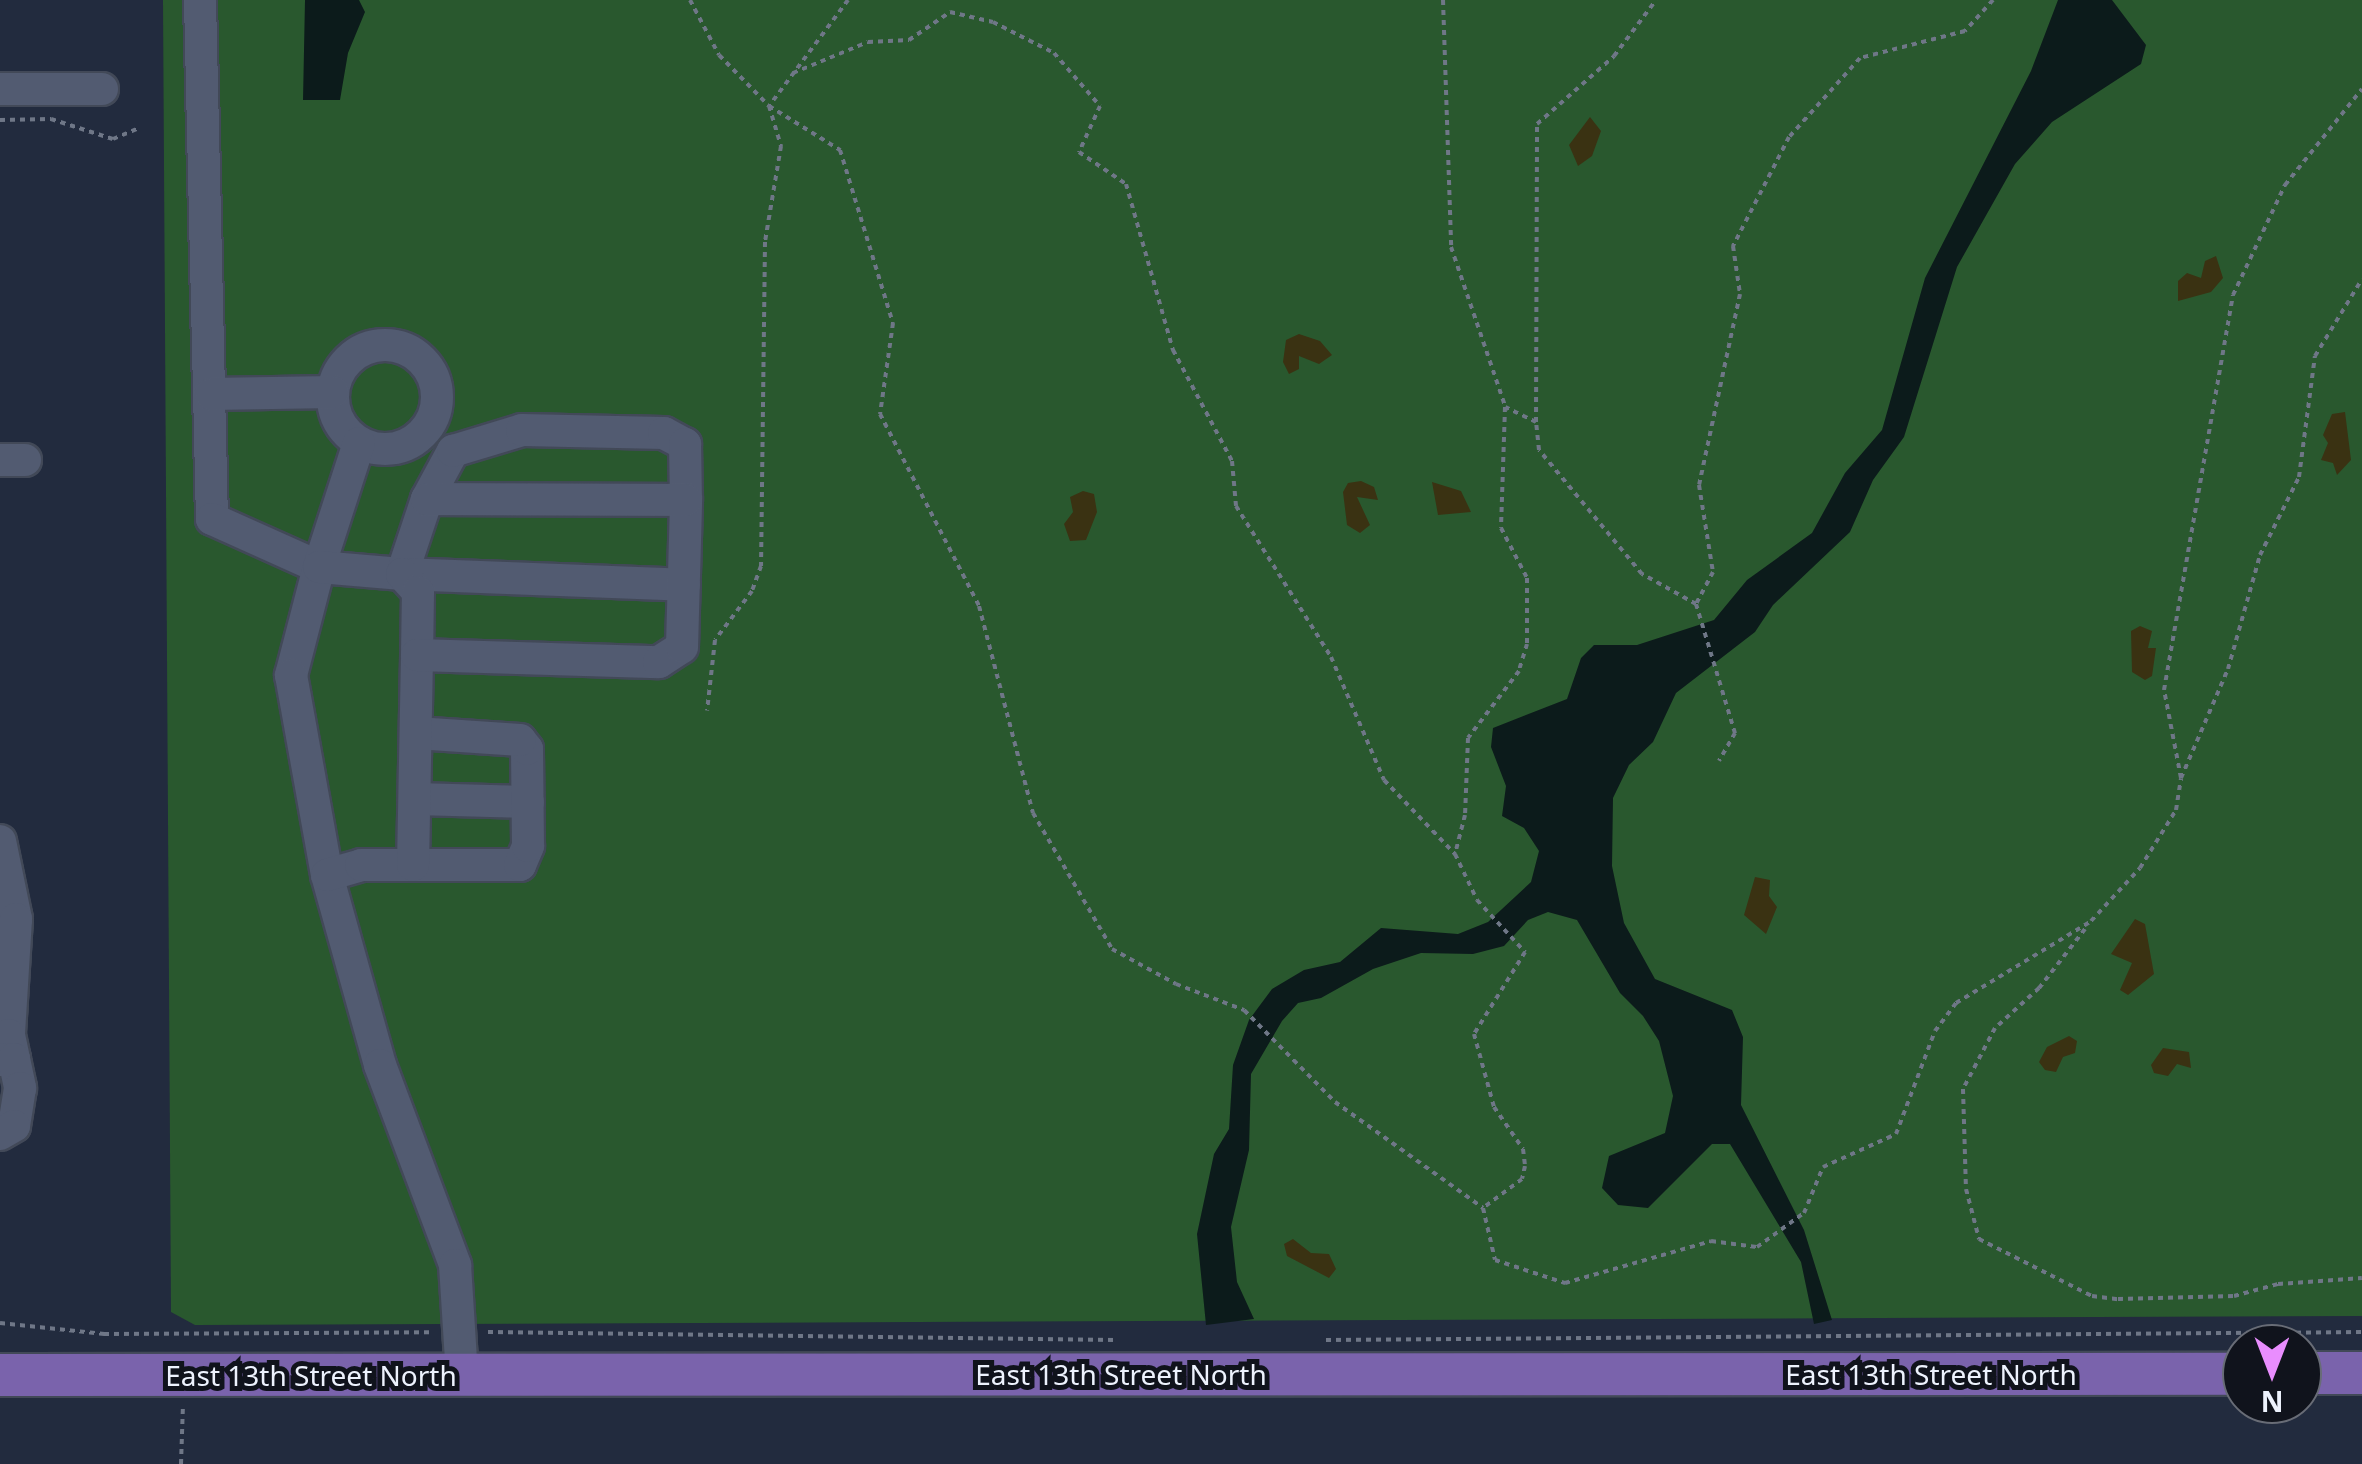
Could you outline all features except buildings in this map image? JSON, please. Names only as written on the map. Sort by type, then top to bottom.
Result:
[{"type":"main road","name":"East 13th Street North","points":[[0,1375],[2222,1374]]},
{"type":"main road","points":[[2322,1374],[2362,1374]]},
{"type":"street","points":[[200,0],[212,519],[319,567],[684,585]]},
{"type":"street","points":[[0,89],[102,89]]},
{"type":"street","points":[[369,347],[404,348],[430,369],[438,402],[423,433],[393,449],[360,443],[336,418],[333,392],[341,367],[369,347]]},
{"type":"street","points":[[211,394],[333,392]]},
{"type":"street","points":[[402,574],[427,498],[453,451],[522,430],[664,432],[685,444],[682,647],[659,662],[417,655]]},
{"type":"street","points":[[360,443],[319,567],[291,675],[327,876],[380,1065],[455,1265],[462,1375]]},
{"type":"street","points":[[427,498],[686,500]]},
{"type":"street","points":[[402,574],[418,592],[413,865]]},
{"type":"street","points":[[327,876],[361,865],[520,865],[528,846],[527,749],[520,740],[416,733]]},
{"type":"street","points":[[414,799],[528,802]]},
{"type":"street","points":[[0,841],[16,920],[7,1060],[20,1088],[14,1126],[0,1134]]},
{"type":"path","points":[[690,0],[718,54],[769,106],[840,150],[893,323],[880,414],[980,606],[1034,813],[1112,949],[1176,984],[1244,1010],[1335,1102],[1483,1208],[1495,1260],[1565,1283],[1711,1241],[1757,1248],[1804,1213],[1823,1167],[1896,1134],[1935,1031],[1956,1003],[2090,922]]},
{"type":"path","points":[[708,711],[715,640],[752,592],[761,566],[765,242],[781,146],[769,106],[848,0]]},
{"type":"path","points":[[1443,0],[1451,247],[1505,407],[1501,528],[1526,578],[1527,644],[1519,671],[1468,738],[1466,815],[1455,854]]},
{"type":"path","points":[[1656,0],[1614,56],[1536,124],[1536,422],[1539,450],[1642,574],[1696,604],[1735,732],[1720,760]]},
{"type":"path","points":[[1696,604],[1713,572],[1698,485],[1740,294],[1733,246],[1789,137],[1860,58],[1964,30],[1992,0]]},
{"type":"path","points":[[790,74],[868,42],[909,40],[950,12],[993,22],[1054,53],[1100,106],[1079,152],[1126,184],[1173,350],[1232,461],[1236,506],[1331,657],[1384,780],[1455,854],[1477,900],[1525,952],[1474,1034],[1494,1107],[1523,1149],[1525,1166],[1522,1179],[1483,1208]]},
{"type":"path","points":[[2181,778],[2164,690],[2233,295],[2285,185],[2362,88]]},
{"type":"path","points":[[0,120],[51,119],[113,139],[139,128]]},
{"type":"path","points":[[2362,279],[2315,356],[2299,476],[2260,556],[2228,669],[2181,778],[2176,810],[2140,868],[2090,922],[2039,988],[1995,1028],[1962,1088],[1966,1190],[1979,1239],[2092,1296],[2118,1300],[2234,1296],[2278,1284],[2362,1278]]},
{"type":"path","points":[[1505,407],[1536,422]]},
{"type":"path","points":[[0,1322],[104,1334],[459,1332],[1119,1340]]},
{"type":"path","points":[[1320,1340],[1401,1335],[1724,1340],[1870,1332],[1994,1338],[2362,1332]]},
{"type":"path","points":[[181,1464],[184,1375]]},
{"type":"green space","points":[[163,0],[2362,0],[2362,1316],[195,1325],[171,1312]]},
{"type":"sand","points":[[1590,117],[1601,131],[1592,156],[1578,166],[1569,145]]},
{"type":"sand","points":[[2216,256],[2223,278],[2211,292],[2178,301],[2178,281],[2187,273],[2201,278],[2205,261]]},
{"type":"sand","points":[[1299,334],[1320,341],[1332,355],[1319,364],[1299,356],[1299,369],[1289,374],[1283,362],[1286,340]]},
{"type":"sand","points":[[2345,412],[2351,460],[2337,475],[2333,463],[2321,460],[2328,443],[2323,435],[2332,414]]},
{"type":"sand","points":[[1361,481],[1374,487],[1378,500],[1357,497],[1370,525],[1360,533],[1347,525],[1343,492],[1348,483]]},
{"type":"sand","points":[[1432,482],[1461,491],[1471,512],[1438,515]]},
{"type":"sand","points":[[1083,491],[1094,494],[1097,512],[1086,540],[1070,541],[1064,524],[1073,512],[1070,497]]},
{"type":"sand","points":[[2140,626],[2152,631],[2148,648],[2156,648],[2152,676],[2145,680],[2132,672],[2131,631]]},
{"type":"sand","points":[[1755,877],[1770,880],[1769,896],[1777,907],[1766,934],[1744,915]]},
{"type":"sand","points":[[2135,919],[2145,924],[2154,974],[2128,995],[2120,990],[2132,963],[2111,954]]},
{"type":"sand","points":[[2069,1036],[2077,1041],[2075,1053],[2063,1057],[2056,1072],[2045,1070],[2039,1062],[2047,1047]]},
{"type":"sand","points":[[2163,1048],[2189,1052],[2191,1068],[2177,1064],[2168,1076],[2154,1073],[2151,1065]]},
{"type":"sand","points":[[1293,1239],[1311,1253],[1329,1254],[1336,1269],[1329,1278],[1287,1256],[1284,1244]]},
{"type":"shaded area","points":[[305,0],[359,0],[365,12],[348,53],[340,100],[303,100]]},
{"type":"shaded area","points":[[2058,0],[2112,0],[2146,45],[2141,64],[2052,122],[2015,164],[1957,267],[1904,437],[1873,480],[1850,532],[1773,605],[1755,632],[1676,693],[1653,742],[1629,765],[1613,798],[1612,866],[1624,923],[1655,979],[1732,1010],[1743,1037],[1741,1105],[1804,1230],[1832,1320],[1814,1324],[1801,1262],[1730,1144],[1712,1144],[1648,1208],[1618,1205],[1602,1188],[1609,1156],[1665,1133],[1673,1096],[1659,1041],[1643,1016],[1620,993],[1577,920],[1548,912],[1528,920],[1504,946],[1473,954],[1421,953],[1373,969],[1321,998],[1298,1003],[1282,1021],[1251,1074],[1249,1150],[1231,1227],[1237,1282],[1254,1319],[1206,1325],[1197,1234],[1214,1154],[1229,1129],[1233,1065],[1249,1020],[1272,989],[1304,970],[1340,962],[1381,928],[1458,934],[1488,922],[1531,882],[1539,851],[1524,828],[1502,816],[1506,786],[1491,747],[1493,728],[1567,699],[1581,658],[1594,645],[1637,645],[1714,620],[1747,580],[1812,533],[1845,473],[1882,430],[1925,278],[2031,71]]}]
